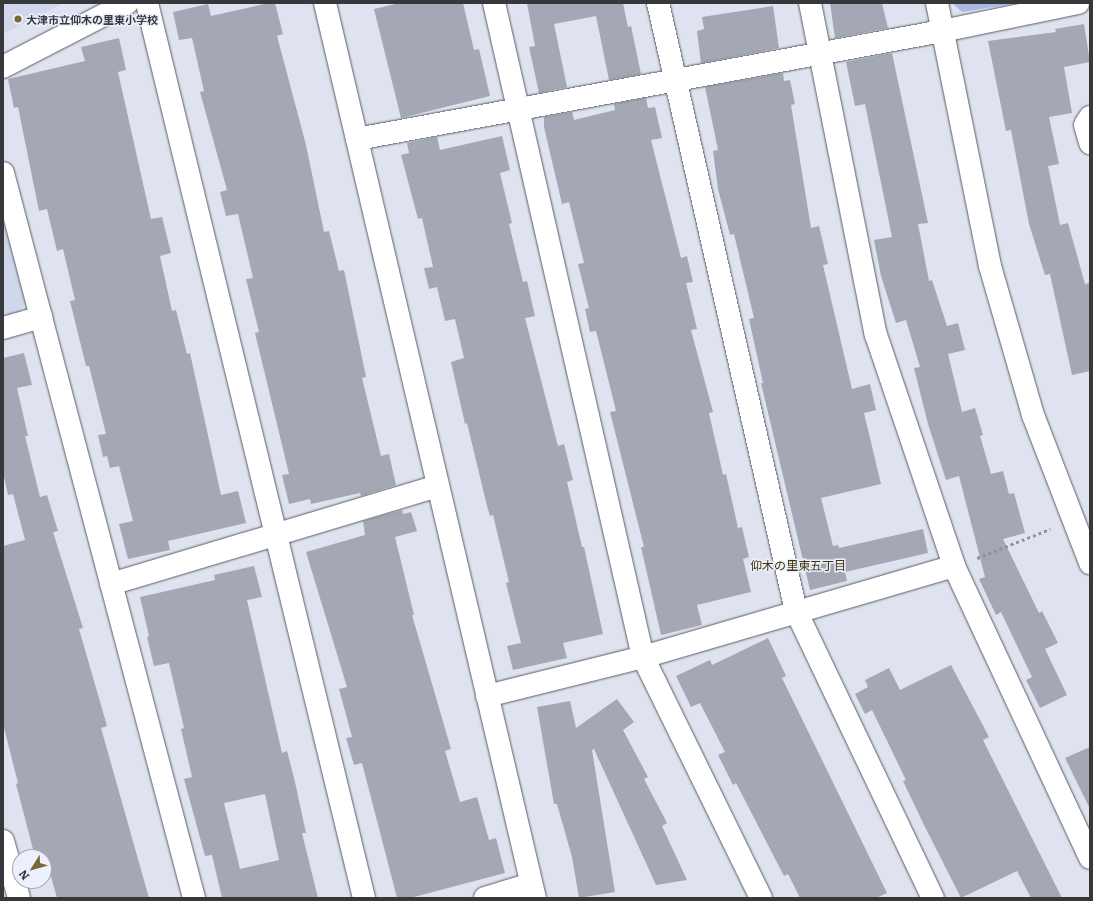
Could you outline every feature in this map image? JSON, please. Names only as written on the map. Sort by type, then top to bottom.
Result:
[{"type":"street","points":[[3,67],[127,3]]},
{"type":"street","points":[[147,3],[274,535],[364,898]]},
{"type":"street","points":[[325,3],[533,891],[484,898]]},
{"type":"street","points":[[494,3],[520,109],[643,657],[761,898]]},
{"type":"street","points":[[658,3],[796,611],[933,898]]},
{"type":"street","points":[[810,3],[876,335],[954,566],[1090,858]]},
{"type":"street","points":[[937,3],[990,266],[1033,415],[1090,563]]},
{"type":"street","points":[[357,139],[942,31],[1078,3]]},
{"type":"street","points":[[1090,117],[1085,125],[1090,143]]},
{"type":"street","points":[[3,173],[194,898]]},
{"type":"street","points":[[3,328],[41,318]]},
{"type":"street","points":[[111,584],[438,486]]},
{"type":"street","points":[[487,696],[643,657],[954,566]]},
{"type":"street","points":[[3,841],[19,898]]},
{"type":"path","points":[[954,566],[1074,521]]},
{"type":"shaded area","name":"大津市立仰木の里東小学校","points":[[3,3],[64,3],[3,34]]},
{"type":"shaded area","points":[[952,3],[1017,3],[962,12]]},
{"type":"shaded area","points":[[3,209],[27,300],[20,312],[3,317]]},
{"type":"building","points":[[275,3],[283,34],[277,36],[306,145],[324,232],[329,231],[339,271],[344,270],[366,377],[362,378],[381,456],[389,454],[396,485],[361,496],[360,493],[311,504],[310,499],[289,504],[282,475],[289,474],[255,333],[259,332],[246,279],[253,278],[238,214],[226,216],[220,192],[227,190],[200,92],[204,91],[192,38],[179,40],[173,12],[208,4],[211,16]]},
{"type":"building","points":[[400,3],[463,3],[474,50],[479,49],[490,96],[401,118],[374,9]]},
{"type":"building","points":[[527,3],[623,3],[628,27],[631,26],[641,74],[609,80],[596,16],[554,24],[567,87],[539,93],[529,47],[535,46]]},
{"type":"building","points":[[830,3],[882,3],[888,28],[835,38]]},
{"type":"building","points":[[773,6],[779,48],[701,63],[697,31],[704,29],[702,17]]},
{"type":"building","points":[[1084,24],[1090,62],[1064,67],[1072,113],[1049,117],[1059,164],[1048,166],[1060,225],[1068,223],[1085,284],[1090,283],[1090,371],[1072,375],[1050,274],[1045,275],[1029,224],[1011,130],[1006,131],[988,41],[1056,32],[1055,29]]},
{"type":"building","points":[[119,38],[126,70],[118,72],[151,219],[162,217],[171,253],[160,256],[172,311],[176,310],[187,354],[190,353],[221,495],[238,491],[246,523],[168,541],[170,550],[128,559],[119,524],[133,521],[119,466],[110,468],[107,456],[103,457],[98,435],[106,434],[89,366],[86,366],[70,301],[75,300],[63,249],[57,251],[47,209],[39,211],[18,107],[14,108],[8,79],[85,61],[81,47]]},
{"type":"building","points":[[892,53],[928,223],[918,224],[929,281],[932,280],[947,326],[958,323],[965,350],[948,354],[962,412],[975,408],[983,435],[980,436],[991,474],[1003,471],[1009,494],[1014,493],[1025,533],[1003,539],[1039,613],[1042,611],[1058,643],[1045,649],[1067,695],[1040,708],[1026,680],[1032,677],[1001,612],[996,615],[979,579],[985,577],[959,476],[946,480],[928,424],[914,368],[920,367],[906,320],[896,323],[881,276],[874,240],[892,237],[865,104],[855,106],[846,62]]},
{"type":"building","points":[[783,73],[784,81],[790,80],[795,104],[791,105],[811,228],[819,226],[828,264],[823,265],[852,389],[870,384],[876,410],[864,413],[881,484],[821,498],[833,546],[838,545],[839,548],[923,529],[928,553],[845,572],[847,581],[810,590],[761,383],[763,383],[749,319],[754,318],[734,234],[730,235],[718,189],[713,151],[718,150],[705,87]]},
{"type":"building","points":[[646,98],[648,108],[655,107],[662,138],[651,140],[681,258],[687,256],[693,282],[686,283],[697,329],[691,330],[713,412],[709,413],[723,475],[726,474],[738,528],[742,527],[749,557],[743,559],[751,592],[697,605],[702,625],[661,635],[641,547],[644,547],[610,412],[616,411],[596,331],[590,332],[585,309],[589,308],[578,264],[584,263],[569,202],[562,204],[544,127],[544,117],[572,112],[574,120],[615,110],[614,104]]},
{"type":"building","points":[[502,136],[510,170],[500,173],[512,223],[509,224],[523,282],[527,281],[535,316],[525,318],[558,446],[564,444],[573,480],[567,482],[582,547],[584,547],[603,634],[563,643],[567,658],[513,670],[507,646],[521,643],[506,583],[509,582],[493,515],[490,516],[467,423],[465,424],[451,362],[464,358],[455,319],[445,321],[437,287],[429,289],[424,268],[433,267],[422,218],[418,219],[401,155],[409,153],[407,143],[437,137],[440,150]]},
{"type":"building","points":[[24,353],[32,385],[17,388],[28,436],[25,436],[40,497],[47,495],[58,531],[53,532],[83,628],[79,629],[107,726],[101,728],[149,898],[57,898],[52,880],[52,849],[33,849],[16,784],[18,783],[3,724],[3,546],[25,540],[13,494],[8,495],[3,472],[3,358]]},
{"type":"building","points":[[402,510],[403,514],[411,512],[417,531],[395,537],[414,615],[412,615],[451,749],[445,751],[460,802],[477,797],[489,840],[496,838],[505,873],[410,898],[397,898],[362,763],[354,765],[346,738],[352,737],[339,689],[347,687],[306,552],[365,535],[363,521]]},
{"type":"building","points":[[254,566],[262,597],[247,600],[282,753],[287,751],[295,782],[306,833],[302,833],[318,898],[222,898],[212,855],[205,856],[184,779],[192,777],[181,729],[184,728],[169,663],[154,666],[140,597],[215,580],[214,575]],"holes":[[[265,794],[279,860],[240,869],[224,803]]]},
{"type":"building","points":[[768,638],[786,676],[782,678],[887,893],[876,898],[800,898],[788,874],[784,876],[736,783],[733,785],[718,755],[725,752],[700,703],[691,707],[676,676],[710,660],[712,665]]},
{"type":"building","points":[[951,665],[989,737],[983,740],[1062,898],[1031,898],[1017,871],[961,898],[903,781],[906,780],[872,710],[865,714],[855,694],[868,687],[865,680],[889,668],[900,690]]},
{"type":"building","points":[[617,699],[634,722],[623,730],[648,777],[644,779],[667,823],[662,826],[687,880],[656,885],[594,749],[592,750],[615,892],[579,898],[572,857],[557,804],[554,804],[537,707],[570,701],[576,728]]},
{"type":"building","points":[[1090,747],[1090,809],[1065,758]]},
{"type":"place","name":"大津市立仰木の里東小学校","points":[[18,19]]},
{"type":"district","name":"仰木の里東五丁目","points":[[798,566]]}]
